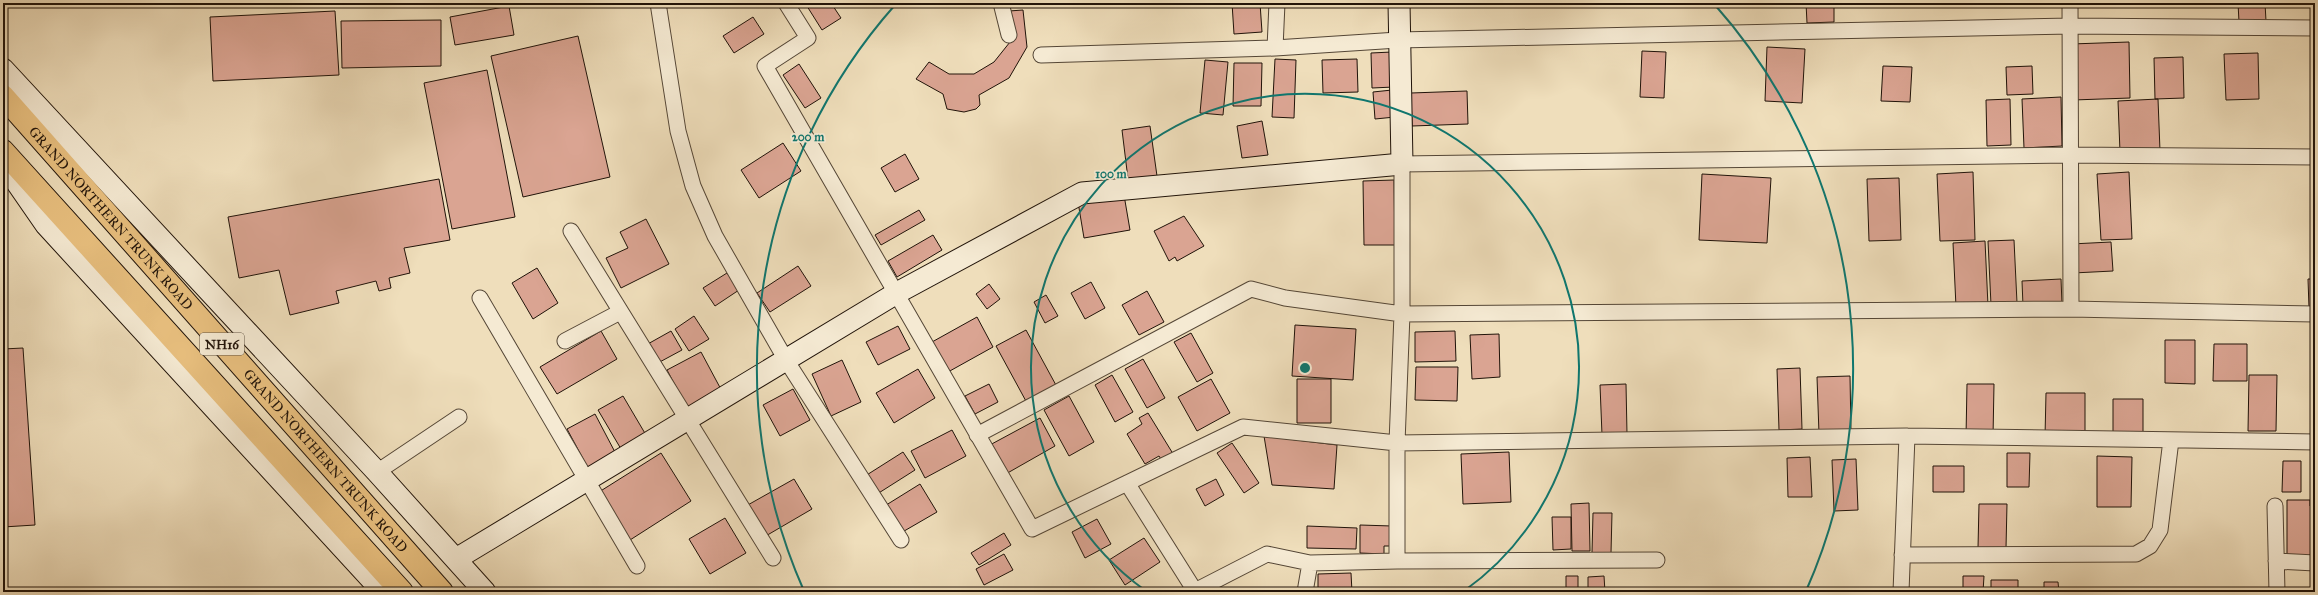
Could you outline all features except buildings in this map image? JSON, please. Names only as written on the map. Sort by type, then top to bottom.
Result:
[{"type":"highway","name":"GRAND NORTHERN TRUNK ROAD","points":[[3,96],[442,592]]},
{"type":"highway","name":"NH16","points":[[3,151],[402,592]]},
{"type":"street","points":[[658,3],[678,131],[693,186],[715,236],[786,360],[901,540]]},
{"type":"street","points":[[786,3],[808,38],[765,66],[895,294],[1032,529],[1243,427],[1397,443],[1906,436],[2315,442]]},
{"type":"street","points":[[1001,3],[1009,35]]},
{"type":"street","points":[[1275,48],[1277,3]]},
{"type":"street","points":[[1397,560],[1397,443],[1402,314],[1402,164],[1398,40],[1399,3]]},
{"type":"street","points":[[2070,3],[2071,309]]},
{"type":"street","points":[[1041,55],[1275,48],[1398,40],[2071,26],[2315,28]]},
{"type":"street","points":[[3,68],[377,472],[485,592]]},
{"type":"street","points":[[456,559],[895,294],[1082,193],[1402,164],[2070,155],[2315,157]]},
{"type":"street","points":[[3,163],[46,224],[383,592]]},
{"type":"street","points":[[571,231],[686,420],[773,558]]},
{"type":"street","points":[[977,435],[1251,289],[1285,298],[1402,314],[2071,309],[2315,314]]},
{"type":"street","points":[[480,298],[588,479],[637,566]]},
{"type":"street","points":[[566,341],[620,312]]},
{"type":"street","points":[[377,472],[459,417]]},
{"type":"street","points":[[1900,592],[1906,436]]},
{"type":"street","points":[[1902,555],[2136,554],[2150,546],[2160,530],[2171,440]]},
{"type":"street","points":[[1127,483],[1194,592],[1267,554],[1310,563],[1397,560],[1657,560]]},
{"type":"street","points":[[2275,506],[2277,592]]},
{"type":"street","points":[[2276,561],[2315,563]]},
{"type":"street","points":[[1305,592],[1310,563]]}]
